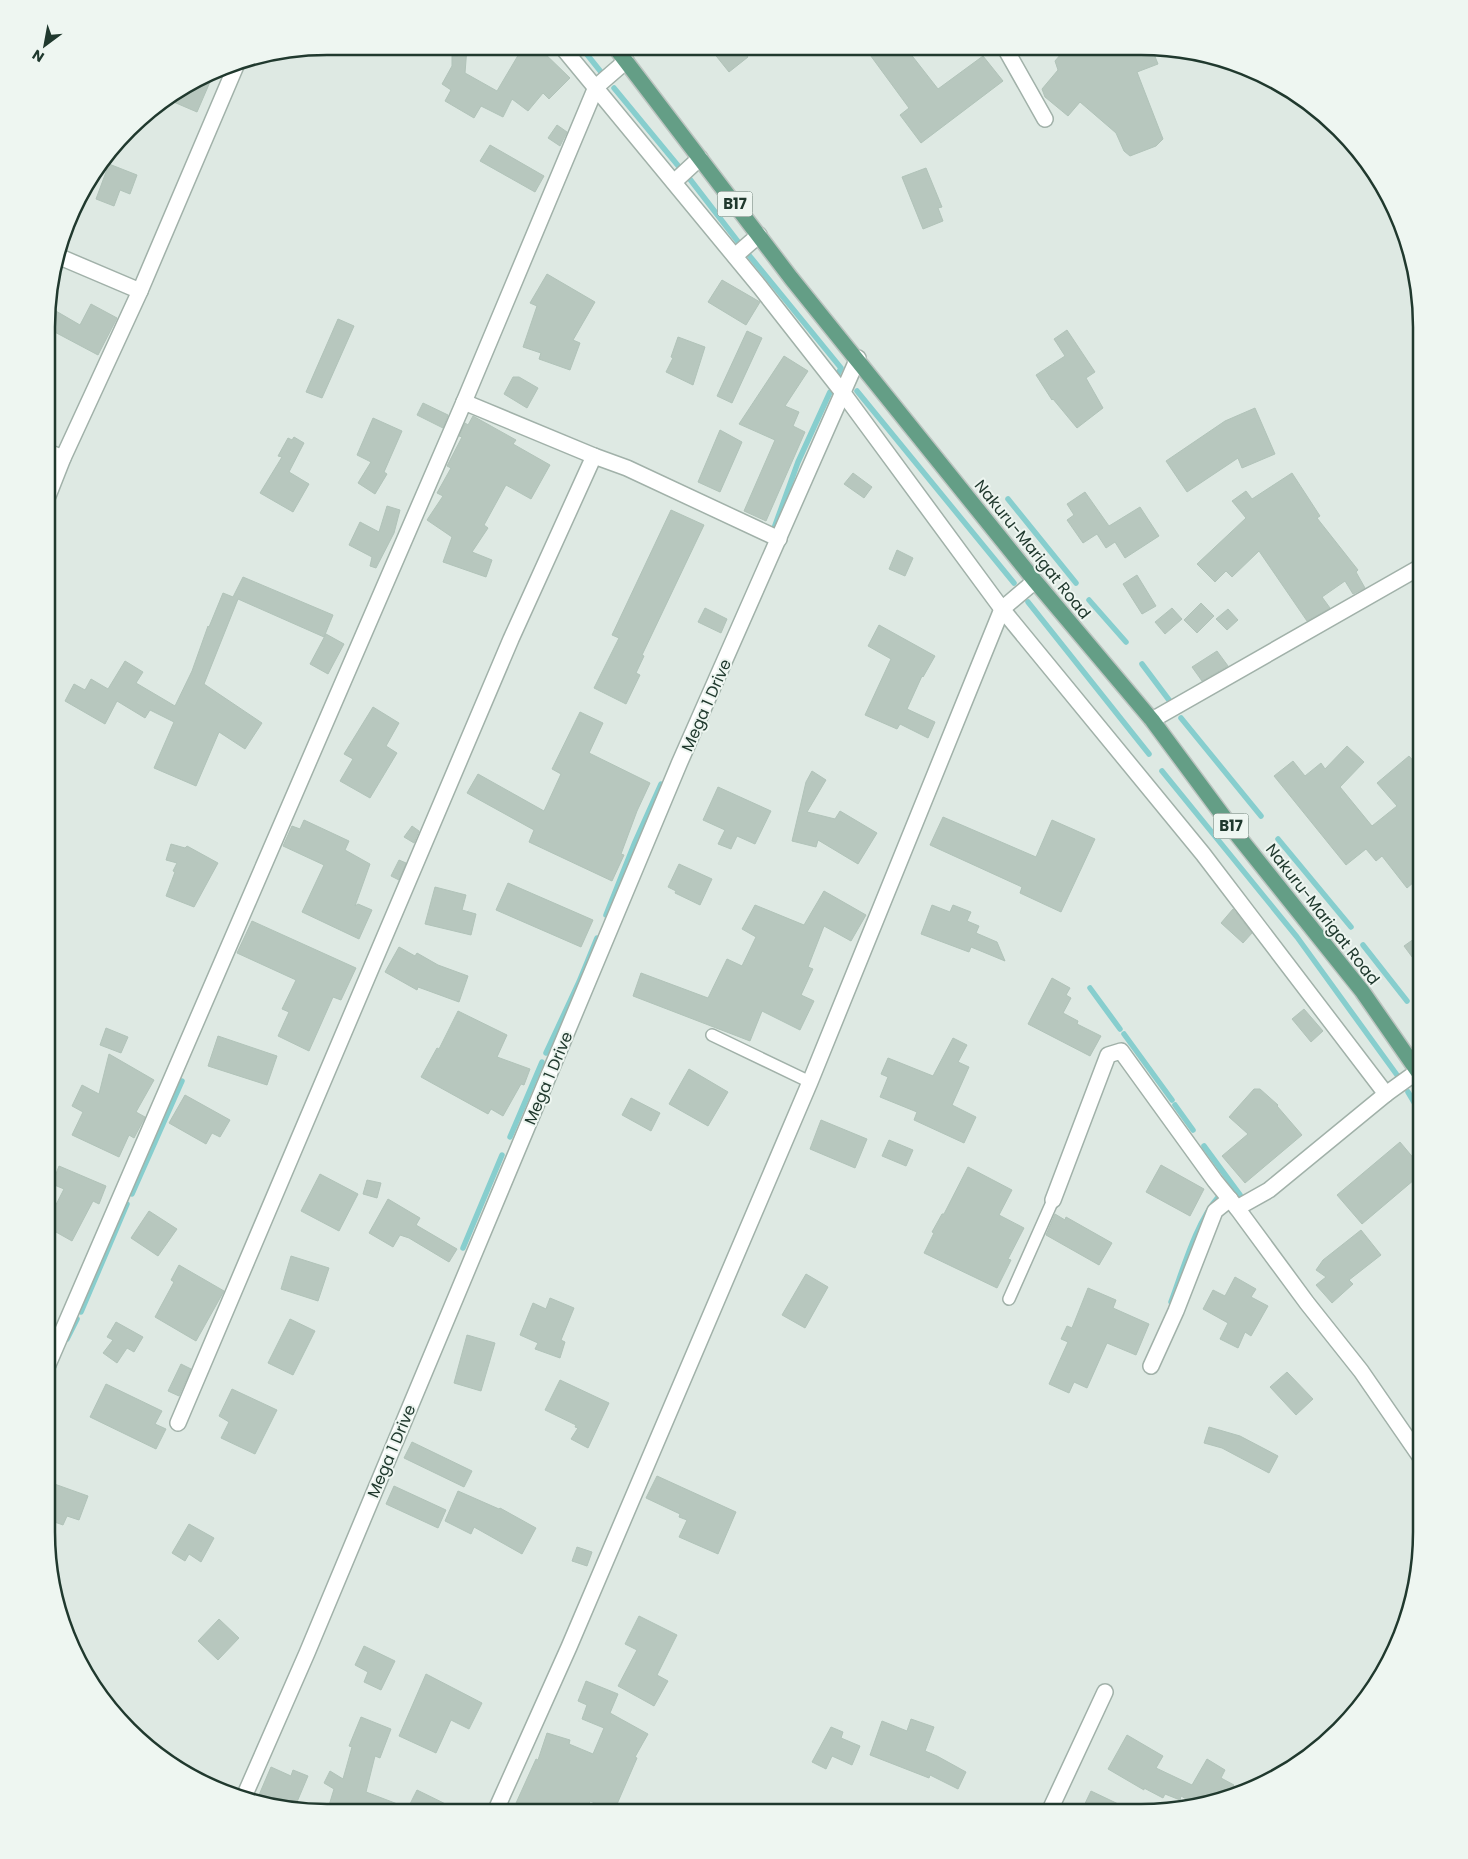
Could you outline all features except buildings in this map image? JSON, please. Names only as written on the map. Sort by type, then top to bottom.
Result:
[{"type":"main road","name":"Nakuru-Marigat Road","points":[[621,55],[791,278],[858,358],[1035,581],[1152,720],[1238,836],[1362,991],[1413,1063]]},
{"type":"street","points":[[569,55],[735,256],[843,393],[1002,609],[1203,854],[1386,1094]]},
{"type":"street","points":[[1008,55],[1045,119]]},
{"type":"street","points":[[55,1348],[464,402],[596,88],[626,61]]},
{"type":"street","points":[[55,478],[140,290],[234,71]]},
{"type":"street","points":[[674,182],[700,158]]},
{"type":"street","points":[[735,256],[759,235]]},
{"type":"street","points":[[63,258],[140,290]]},
{"type":"street","name":"Mega 1 Drive","points":[[246,1792],[311,1644],[680,764],[858,358]]},
{"type":"street","points":[[464,402],[627,468],[779,539]]},
{"type":"street","points":[[55,455],[63,458]]},
{"type":"street","points":[[178,1423],[511,639],[594,456]]},
{"type":"street","points":[[1152,720],[1413,571]]},
{"type":"street","points":[[499,1804],[570,1647],[810,1082],[1002,609],[1035,581]]},
{"type":"street","points":[[1053,1200],[1108,1055],[1121,1051],[1306,1303],[1361,1371],[1413,1446]]},
{"type":"street","points":[[1151,1366],[1176,1311],[1215,1211],[1268,1190],[1386,1094],[1413,1077]]},
{"type":"street","points":[[1053,1804],[1106,1692]]},
{"type":"lane","points":[[712,1035],[810,1082]]},
{"type":"lane","points":[[1009,1299],[1053,1200]]},
{"type":"waterway","points":[[587,55],[601,72]]},
{"type":"waterway","points":[[614,88],[680,168]]},
{"type":"waterway","points":[[689,178],[739,243]]},
{"type":"waterway","points":[[748,254],[841,368],[836,378]]},
{"type":"waterway","points":[[857,391],[1014,583]]},
{"type":"waterway","points":[[773,531],[798,462],[830,392]]},
{"type":"waterway","points":[[1008,499],[1076,583]]},
{"type":"waterway","points":[[1089,600],[1126,642]]},
{"type":"waterway","points":[[1028,602],[1149,754]]},
{"type":"waterway","points":[[1142,664],[1169,700]]},
{"type":"waterway","points":[[1181,718],[1261,816]]},
{"type":"waterway","points":[[1162,771],[1297,937],[1397,1075]]},
{"type":"waterway","points":[[606,915],[635,842],[661,784]]},
{"type":"waterway","points":[[1278,839],[1351,927]]},
{"type":"waterway","points":[[546,1053],[597,938]]},
{"type":"waterway","points":[[1363,945],[1407,1001]]},
{"type":"waterway","points":[[1090,988],[1120,1029]]},
{"type":"waterway","points":[[1124,1034],[1172,1100]]},
{"type":"waterway","points":[[510,1137],[542,1062]]},
{"type":"waterway","points":[[132,1194],[182,1081]]},
{"type":"waterway","points":[[1408,1092],[1413,1100]]},
{"type":"waterway","points":[[1175,1105],[1193,1130]]},
{"type":"waterway","points":[[1204,1146],[1240,1195]]},
{"type":"waterway","points":[[463,1248],[502,1155]]},
{"type":"waterway","points":[[1171,1302],[1185,1261],[1203,1219],[1219,1196]]},
{"type":"waterway","points":[[81,1312],[127,1204]]},
{"type":"waterway","points":[[67,1339],[77,1319]]}]
